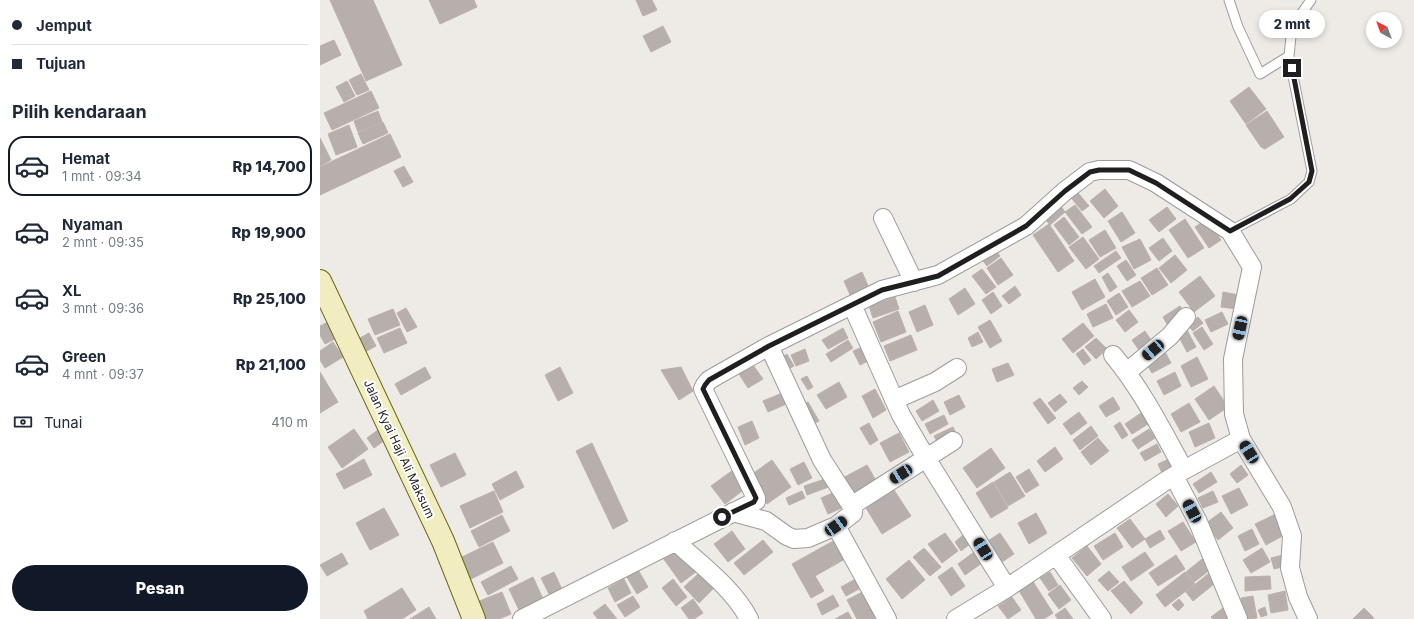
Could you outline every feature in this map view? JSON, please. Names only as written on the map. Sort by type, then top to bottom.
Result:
[{"type":"street","points":[[522,619],[754,502],[756,498],[703,389],[709,380],[769,346],[882,290],[938,276],[1026,226],[1065,191],[1090,172],[1099,170],[1129,170],[1156,183],[1230,231],[1252,267],[1233,359],[1234,414],[1240,439],[1282,507],[1292,536],[1290,568],[1298,597],[1308,619]]},
{"type":"street","points":[[883,218],[914,282]]},
{"type":"street","name":"Jalan Kyai Haji Ali Maksum","points":[[320,281],[443,541],[474,619]]},
{"type":"street","points":[[852,305],[894,400],[926,458],[1007,588]]},
{"type":"street","points":[[1127,372],[1170,336],[1186,317]]},
{"type":"street","points":[[733,512],[766,521],[787,536],[794,539],[808,538],[836,526],[853,513],[851,506],[822,460],[769,346]]},
{"type":"street","points":[[1113,355],[1127,372],[1150,408],[1179,473],[1238,619]]},
{"type":"street","points":[[894,400],[935,382],[957,368]]},
{"type":"street","points":[[956,619],[1007,588],[1179,473],[1240,439]]},
{"type":"street","points":[[851,506],[953,441]]},
{"type":"street","points":[[836,526],[887,619]]},
{"type":"street","points":[[675,541],[732,594],[743,607],[749,619]]},
{"type":"street","points":[[1056,555],[1102,619]]},
{"type":"lane","points":[[1228,0],[1238,27],[1260,74],[1289,56]]},
{"type":"lane","points":[[1230,231],[1290,199],[1309,182],[1312,171],[1311,163],[1289,56],[1292,27],[1311,0]]},
{"type":"building","points":[[330,0],[373,0],[402,65],[366,81]]},
{"type":"building","points":[[429,0],[474,0],[477,7],[440,24]]},
{"type":"building","points":[[636,0],[652,0],[657,10],[643,16]]},
{"type":"building","points":[[663,26],[671,42],[651,52],[643,36]]},
{"type":"building","points":[[334,40],[341,55],[320,65],[320,46]]},
{"type":"building","points":[[361,74],[369,90],[357,95],[349,80]]},
{"type":"building","points":[[347,81],[355,96],[344,102],[336,87]]},
{"type":"building","points":[[1249,87],[1266,109],[1246,124],[1230,101]]},
{"type":"building","points":[[371,91],[379,108],[332,130],[324,113]]},
{"type":"building","points":[[378,111],[382,122],[358,132],[354,121]]},
{"type":"building","points":[[1267,111],[1284,137],[1265,149],[1261,147],[1246,125]]},
{"type":"building","points":[[383,122],[388,133],[363,144],[358,133]]},
{"type":"building","points":[[349,125],[357,147],[336,155],[328,134]]},
{"type":"building","points":[[390,134],[401,157],[320,195],[320,167]]},
{"type":"building","points":[[320,138],[331,160],[320,166]]},
{"type":"building","points":[[404,166],[413,182],[403,187],[394,171]]},
{"type":"building","points":[[1074,188],[1089,206],[1082,211],[1067,193]]},
{"type":"building","points":[[1105,189],[1118,206],[1104,218],[1090,201]]},
{"type":"building","points":[[1058,202],[1065,212],[1050,225],[1042,215]]},
{"type":"building","points":[[1075,205],[1092,227],[1082,234],[1065,212]]},
{"type":"building","points":[[1167,207],[1176,219],[1159,232],[1149,220]]},
{"type":"building","points":[[1122,212],[1135,233],[1121,242],[1108,221]]},
{"type":"building","points":[[1064,217],[1079,237],[1069,245],[1054,225]]},
{"type":"building","points":[[1185,219],[1204,248],[1188,258],[1169,230]]},
{"type":"building","points":[[1207,219],[1221,240],[1209,248],[1195,227]]},
{"type":"building","points":[[1049,224],[1074,261],[1058,272],[1033,235]]},
{"type":"building","points":[[1105,230],[1116,248],[1100,257],[1089,240]]},
{"type":"building","points":[[1083,237],[1099,259],[1086,269],[1069,247]]},
{"type":"building","points":[[1163,238],[1172,251],[1159,261],[1149,248]]},
{"type":"building","points":[[1140,239],[1151,260],[1134,269],[1122,247]]},
{"type":"building","points":[[993,246],[1000,256],[987,266],[980,257]]},
{"type":"building","points":[[1116,251],[1121,258],[1099,273],[1094,266]]},
{"type":"building","points":[[1175,255],[1187,270],[1171,283],[1159,268]]},
{"type":"building","points":[[1001,258],[1013,275],[998,285],[987,268]]},
{"type":"building","points":[[1126,260],[1136,275],[1127,281],[1117,266]]},
{"type":"building","points":[[1157,268],[1168,285],[1152,295],[1141,278]]},
{"type":"building","points":[[982,269],[996,287],[986,294],[972,276]]},
{"type":"building","points":[[862,272],[869,288],[851,297],[844,281]]},
{"type":"building","points":[[1108,273],[1117,287],[1110,292],[1102,277]]},
{"type":"building","points":[[1200,276],[1215,296],[1194,312],[1179,292]]},
{"type":"building","points":[[1095,279],[1105,297],[1082,310],[1072,292]]},
{"type":"building","points":[[1140,281],[1150,296],[1132,307],[1122,291]]},
{"type":"building","points":[[1015,286],[1021,295],[1009,304],[1002,296]]},
{"type":"building","points":[[965,288],[975,304],[958,315],[949,299]]},
{"type":"building","points":[[993,292],[1002,306],[991,314],[982,300]]},
{"type":"building","points":[[1223,292],[1239,295],[1237,309],[1221,307]]},
{"type":"building","points":[[1119,293],[1128,307],[1116,315],[1107,301]]},
{"type":"building","points":[[895,297],[899,309],[873,318],[869,306]]},
{"type":"building","points":[[1106,304],[1113,318],[1093,327],[1087,314]]},
{"type":"building","points":[[925,305],[933,325],[917,332],[909,312]]},
{"type":"building","points":[[1180,306],[1185,314],[1167,324],[1163,317]]},
{"type":"building","points":[[406,308],[417,327],[407,332],[397,313]]},
{"type":"building","points":[[393,309],[400,325],[375,335],[368,319]]},
{"type":"building","points":[[1129,310],[1138,322],[1125,332],[1116,320]]},
{"type":"building","points":[[898,311],[906,332],[881,342],[873,322]]},
{"type":"building","points":[[1222,312],[1228,324],[1211,332],[1205,320]]},
{"type":"building","points":[[1198,317],[1203,323],[1193,331],[1188,326]]},
{"type":"building","points":[[334,319],[343,335],[325,344],[320,335],[320,326]]},
{"type":"building","points":[[990,320],[1002,341],[990,348],[978,327]]},
{"type":"building","points":[[1083,323],[1094,336],[1073,353],[1062,339]]},
{"type":"building","points":[[1202,327],[1213,344],[1204,350],[1193,333]]},
{"type":"building","points":[[400,328],[407,343],[384,353],[377,338]]},
{"type":"building","points":[[843,328],[848,338],[828,349],[822,340]]},
{"type":"building","points":[[1187,330],[1196,347],[1187,352],[1178,335]]},
{"type":"building","points":[[1145,331],[1153,343],[1141,353],[1132,340]]},
{"type":"building","points":[[978,332],[983,342],[972,347],[968,338]]},
{"type":"building","points":[[369,333],[376,346],[365,352],[358,339]]},
{"type":"building","points":[[911,335],[917,350],[890,361],[884,346]]},
{"type":"building","points":[[1096,338],[1107,349],[1096,359],[1085,347]]},
{"type":"building","points":[[848,340],[853,348],[831,362],[826,354]]},
{"type":"building","points":[[333,342],[343,357],[325,368],[320,360],[320,351]]},
{"type":"building","points":[[865,346],[872,359],[860,365],[853,351]]},
{"type":"building","points":[[805,349],[809,361],[796,366],[791,355]]},
{"type":"building","points":[[1083,349],[1091,360],[1084,365],[1076,354]]},
{"type":"building","points":[[1164,350],[1171,363],[1152,373],[1144,360]]},
{"type":"building","points":[[787,354],[794,366],[783,372],[777,360]]},
{"type":"building","points":[[1197,357],[1208,379],[1191,387],[1181,366]]},
{"type":"building","points":[[1008,363],[1014,375],[997,382],[992,369]]},
{"type":"building","points":[[753,365],[763,379],[748,388],[739,374]]},
{"type":"building","points":[[425,367],[431,378],[401,395],[395,384]]},
{"type":"building","points":[[560,367],[573,393],[558,401],[545,375]]},
{"type":"building","points":[[681,367],[693,391],[679,400],[661,370]]},
{"type":"building","points":[[320,372],[338,402],[320,413]]},
{"type":"building","points":[[1175,372],[1181,386],[1164,395],[1157,381]]},
{"type":"building","points":[[807,376],[813,387],[808,390],[801,379]]},
{"type":"building","points":[[1082,381],[1088,387],[1079,395],[1073,388]]},
{"type":"building","points":[[839,382],[847,397],[826,409],[817,395]]},
{"type":"building","points":[[1214,386],[1228,407],[1209,420],[1195,399]]},
{"type":"building","points":[[875,389],[886,410],[873,418],[862,396]]},
{"type":"building","points":[[787,391],[791,402],[768,412],[763,401]]},
{"type":"building","points":[[1060,394],[1067,402],[1055,412],[1048,403]]},
{"type":"building","points":[[959,395],[965,407],[950,415],[944,402]]},
{"type":"building","points":[[1113,397],[1120,409],[1106,417],[1099,406]]},
{"type":"building","points":[[1040,398],[1056,418],[1048,424],[1033,403]]},
{"type":"building","points":[[933,400],[939,411],[922,421],[916,411]]},
{"type":"building","points":[[808,402],[819,421],[811,425],[801,406]]},
{"type":"building","points":[[1189,403],[1200,422],[1181,432],[1171,414]]},
{"type":"building","points":[[1079,412],[1087,423],[1071,435],[1063,424]]},
{"type":"building","points":[[1141,413],[1148,424],[1132,434],[1125,424]]},
{"type":"building","points":[[944,415],[948,424],[930,434],[925,424]]},
{"type":"building","points":[[752,421],[759,438],[745,445],[738,427]]},
{"type":"building","points":[[1120,422],[1128,435],[1122,439],[1114,426]]},
{"type":"building","points":[[869,423],[878,440],[870,445],[860,428]]},
{"type":"building","points":[[1209,423],[1215,438],[1195,447],[1189,432]]},
{"type":"building","points":[[1091,426],[1098,436],[1080,450],[1073,440]]},
{"type":"building","points":[[382,427],[389,437],[374,448],[367,438]]},
{"type":"building","points":[[953,427],[956,434],[938,443],[934,436]]},
{"type":"building","points":[[354,429],[368,449],[342,468],[328,447]]},
{"type":"building","points":[[1149,429],[1155,438],[1138,449],[1132,440]]},
{"type":"building","points":[[899,433],[909,452],[890,462],[880,443]]},
{"type":"building","points":[[1098,438],[1109,451],[1091,465],[1081,452]]},
{"type":"building","points":[[592,443],[628,521],[613,529],[576,451]]},
{"type":"building","points":[[1157,444],[1161,452],[1145,461],[1140,453]]},
{"type":"building","points":[[1055,447],[1063,459],[1045,472],[1037,461]]},
{"type":"building","points":[[991,448],[1005,468],[977,488],[963,468]]},
{"type":"building","points":[[455,453],[466,475],[441,487],[430,465]]},
{"type":"building","points":[[1171,458],[1175,468],[1162,473],[1158,464]]},
{"type":"building","points":[[364,459],[372,475],[344,489],[336,474]]},
{"type":"building","points":[[772,460],[791,487],[767,504],[748,477]]},
{"type":"building","points":[[804,462],[812,478],[798,485],[790,469]]},
{"type":"building","points":[[867,465],[879,486],[853,501],[841,479]]},
{"type":"building","points":[[1241,465],[1248,475],[1237,483],[1230,474]]},
{"type":"building","points":[[1029,469],[1039,485],[1026,493],[1016,477]]},
{"type":"building","points":[[733,470],[746,488],[725,504],[711,486]]},
{"type":"building","points":[[516,471],[524,487],[500,500],[492,484]]},
{"type":"building","points":[[1010,472],[1025,496],[1008,506],[994,482]]},
{"type":"building","points":[[1211,472],[1217,482],[1199,493],[1193,484]]},
{"type":"building","points":[[831,477],[834,485],[807,495],[804,486]]},
{"type":"building","points":[[993,482],[1008,508],[991,518],[976,493]]},
{"type":"building","points":[[1239,488],[1248,505],[1231,514],[1222,496]]},
{"type":"building","points":[[894,490],[911,516],[882,534],[866,508]]},
{"type":"building","points":[[494,491],[503,512],[470,528],[460,506]]},
{"type":"building","points":[[802,491],[805,498],[789,505],[786,498]]},
{"type":"building","points":[[1213,491],[1218,502],[1203,508],[1198,498]]},
{"type":"building","points":[[835,492],[842,508],[828,514],[821,498]]},
{"type":"building","points":[[1168,494],[1178,506],[1166,517],[1156,504]]},
{"type":"building","points":[[384,508],[399,535],[370,550],[356,523]]},
{"type":"building","points":[[1221,512],[1233,528],[1218,540],[1205,524]]},
{"type":"building","points":[[1280,512],[1290,532],[1266,545],[1255,524]]},
{"type":"building","points":[[1036,513],[1047,533],[1029,544],[1018,523]]},
{"type":"building","points":[[502,515],[510,531],[479,547],[471,531]]},
{"type":"building","points":[[1130,519],[1145,539],[1132,548],[1117,528]]},
{"type":"building","points":[[1183,522],[1196,542],[1181,551],[1168,531]]},
{"type":"building","points":[[1252,529],[1259,544],[1245,551],[1238,536]]},
{"type":"building","points":[[1160,530],[1165,539],[1150,548],[1145,539]]},
{"type":"building","points":[[732,531],[745,549],[728,562],[714,544]]},
{"type":"building","points":[[945,533],[958,551],[942,563],[928,544]]},
{"type":"building","points":[[1000,533],[1014,554],[1002,562],[988,541]]},
{"type":"building","points":[[1115,533],[1123,547],[1103,560],[1094,546]]},
{"type":"building","points":[[963,535],[970,544],[961,551],[955,542]]},
{"type":"building","points":[[763,540],[773,552],[744,575],[734,563]]},
{"type":"building","points":[[835,540],[845,559],[815,576],[824,591],[811,598],[792,564]]},
{"type":"building","points":[[493,542],[503,563],[469,580],[458,559]]},
{"type":"building","points":[[1087,546],[1101,564],[1087,576],[1072,558]]},
{"type":"building","points":[[678,547],[696,572],[681,583],[663,558]]},
{"type":"building","points":[[924,548],[941,567],[930,576],[913,557]]},
{"type":"building","points":[[1262,548],[1270,562],[1251,573],[1243,560]]},
{"type":"building","points":[[974,552],[982,563],[965,575],[958,564]]},
{"type":"building","points":[[1145,552],[1154,565],[1131,581],[1122,567]]},
{"type":"building","points":[[342,553],[348,564],[327,576],[320,565]]},
{"type":"building","points":[[1287,554],[1290,565],[1274,569],[1271,558]]},
{"type":"building","points":[[1176,555],[1185,569],[1158,586],[1149,573]]},
{"type":"building","points":[[1207,555],[1215,566],[1194,582],[1186,572]]},
{"type":"building","points":[[909,560],[925,580],[902,599],[886,579]]},
{"type":"building","points":[[511,566],[518,579],[488,595],[481,582]]},
{"type":"building","points":[[952,567],[965,586],[951,596],[938,577]]},
{"type":"building","points":[[637,568],[648,587],[637,594],[625,574]]},
{"type":"building","points":[[1214,569],[1219,580],[1193,601],[1186,592]]},
{"type":"building","points":[[1109,571],[1119,582],[1108,591],[1098,580]]},
{"type":"building","points":[[554,572],[565,596],[553,602],[541,578]]},
{"type":"building","points":[[1050,572],[1058,585],[1049,591],[1040,578]]},
{"type":"building","points":[[1185,572],[1195,584],[1165,607],[1156,595]]},
{"type":"building","points":[[699,573],[714,588],[699,603],[684,587]]},
{"type":"building","points":[[861,576],[866,585],[846,596],[841,587]]},
{"type":"building","points":[[1270,576],[1271,589],[1245,591],[1245,577]]},
{"type":"building","points":[[533,577],[544,601],[520,612],[509,589]]},
{"type":"building","points":[[624,579],[631,593],[615,602],[608,588]]},
{"type":"building","points":[[673,579],[687,597],[676,606],[662,588]]},
{"type":"building","points":[[1032,580],[1053,613],[1044,619],[1036,619],[1018,589]]},
{"type":"building","points":[[1124,581],[1143,603],[1131,614],[1111,591]]},
{"type":"building","points":[[1060,585],[1071,600],[1059,609],[1048,594]]},
{"type":"building","points":[[402,588],[416,610],[402,619],[368,619],[364,611]]},
{"type":"building","points":[[868,589],[882,619],[857,619],[847,600]]},
{"type":"building","points":[[1285,591],[1288,610],[1271,613],[1268,595]]},
{"type":"building","points":[[502,592],[511,614],[499,619],[483,619],[477,602]]},
{"type":"building","points":[[833,595],[839,606],[822,615],[817,604]]},
{"type":"building","points":[[633,596],[640,607],[625,617],[617,605]]},
{"type":"building","points":[[1253,596],[1257,618],[1245,619],[1241,598]]},
{"type":"building","points":[[1012,597],[1021,610],[1008,619],[998,606]]},
{"type":"building","points":[[693,599],[703,613],[694,619],[689,619],[681,608]]},
{"type":"building","points":[[1179,599],[1184,605],[1178,611],[1172,605]]},
{"type":"building","points":[[605,604],[617,619],[598,619],[593,613]]},
{"type":"building","points":[[1227,605],[1237,619],[1213,619],[1211,617]]},
{"type":"building","points":[[429,607],[436,619],[410,619]]},
{"type":"building","points":[[1265,607],[1267,615],[1261,617],[1258,610]]},
{"type":"building","points":[[1065,608],[1073,619],[1058,619],[1055,615]]},
{"type":"building","points":[[1364,608],[1374,618],[1353,619]]},
{"type":"building","points":[[848,612],[852,619],[835,619]]},
{"type":"route","points":[[722,517],[756,501],[756,498],[703,389],[709,380],[769,346],[882,290],[938,276],[1026,226],[1065,191],[1090,172],[1116,169],[1129,170],[1156,183],[1230,231],[1290,199],[1309,182],[1312,171],[1309,147],[1292,68]]}]
